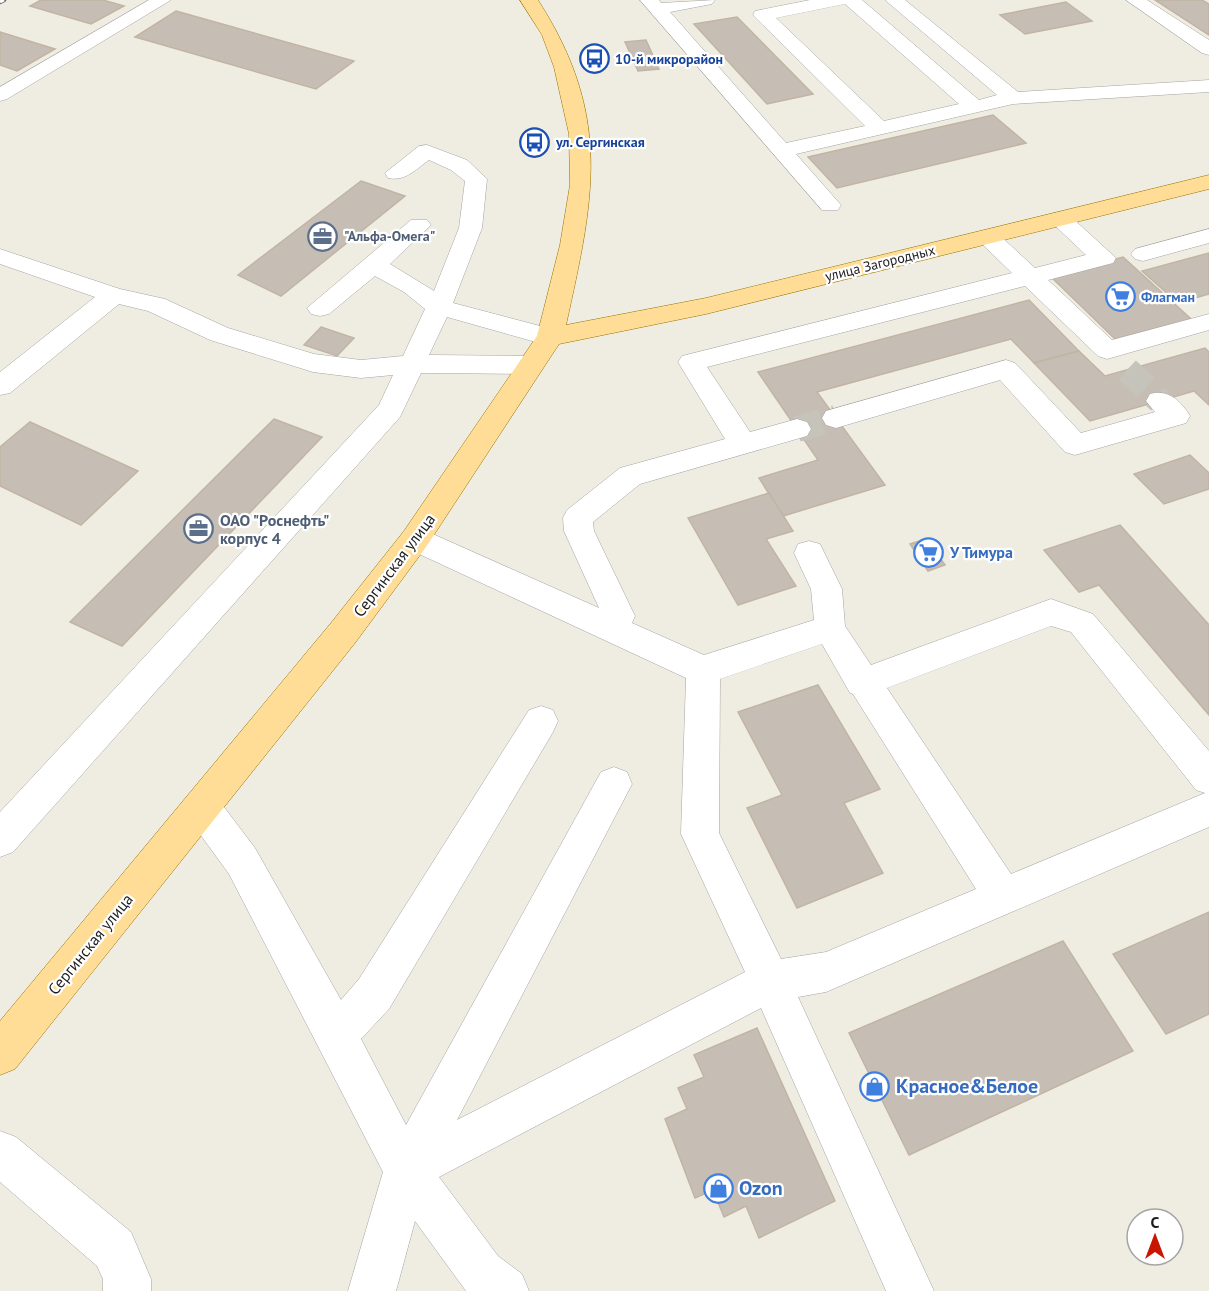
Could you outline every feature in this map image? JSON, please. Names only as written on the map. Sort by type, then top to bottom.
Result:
[{"type":"main road","name":"Сергинская улица","points":[[0,1054],[202,807],[415,539],[550,338],[572,245],[580,185],[580,134],[564,67],[551,35],[529,0]]},
{"type":"main road","name":"улица Загородных","points":[[550,338],[706,306],[1209,182]]},
{"type":"lane","points":[[0,96],[162,0]]},
{"type":"lane","points":[[654,5],[706,0]]},
{"type":"lane","points":[[838,0],[762,15],[879,128]]},
{"type":"lane","points":[[851,0],[975,107]]},
{"type":"lane","points":[[894,0],[1013,98]]},
{"type":"lane","points":[[1135,0],[1209,49]]},
{"type":"lane","points":[[654,5],[830,205]]},
{"type":"lane","points":[[879,24],[915,17]]},
{"type":"lane","points":[[781,151],[1013,98],[1209,86]]},
{"type":"lane","points":[[0,839],[390,410],[464,249],[478,200],[476,179],[459,165],[427,151],[396,173]]},
{"type":"lane","points":[[742,444],[691,362],[1032,278],[1104,258],[1060,219]]},
{"type":"lane","points":[[320,308],[419,225]]},
{"type":"lane","points":[[1143,254],[1209,236]]},
{"type":"lane","points":[[988,237],[1127,370]]},
{"type":"lane","points":[[0,256],[114,295],[156,305],[219,334],[313,363],[362,369],[412,364],[531,365]]},
{"type":"lane","points":[[374,265],[413,287],[439,307],[550,338]]},
{"type":"lane","points":[[0,386],[114,295]]},
{"type":"lane","points":[[1107,350],[1209,322]]},
{"type":"lane","points":[[836,418],[1006,369],[1075,446],[1176,416],[1160,401]]},
{"type":"lane","points":[[612,630],[619,616],[579,531],[578,518],[630,476],[797,429]]},
{"type":"lane","points":[[415,539],[703,670],[829,628]]},
{"type":"lane","points":[[809,553],[825,580],[832,606],[829,628],[1004,897]]},
{"type":"lane","points":[[862,682],[1051,612],[1082,623],[1209,778]]},
{"type":"lane","points":[[703,670],[700,834],[770,981],[910,1291]]},
{"type":"lane","points":[[337,1035],[374,994],[541,721]]},
{"type":"lane","points":[[372,1291],[406,1170],[614,784]]},
{"type":"lane","points":[[202,807],[242,861],[337,1035],[406,1170],[481,1272],[505,1291]]},
{"type":"lane","points":[[406,1170],[770,981],[826,972],[1209,809]]},
{"type":"lane","points":[[0,1153],[114,1249],[127,1279],[127,1291]]},
{"type":"building","points":[[41,0],[103,0],[124,6],[91,24],[30,6]]},
{"type":"building","points":[[1155,0],[1202,0],[1209,4],[1209,35]]},
{"type":"building","points":[[1066,2],[1092,21],[1025,34],[1000,15]]},
{"type":"building","points":[[176,11],[354,61],[316,89],[135,37]]},
{"type":"building","points":[[737,17],[813,94],[767,104],[694,24]]},
{"type":"building","points":[[0,32],[55,49],[17,71],[0,65]]},
{"type":"building","points":[[646,40],[659,69],[638,71],[625,42]]},
{"type":"building","points":[[993,115],[1026,143],[837,188],[808,157]]},
{"type":"building","name":"\"Альфа-Омега\"","points":[[361,181],[405,196],[281,296],[238,275]]},
{"type":"building","points":[[1209,253],[1209,294],[1178,303],[1142,271]]},
{"type":"building","name":"Флагман","points":[[1123,257],[1191,319],[1115,339],[1050,276]]},
{"type":"building","points":[[1029,300],[1079,351],[1034,363],[1011,339],[817,392],[885,485],[783,516],[759,478],[818,460],[758,372]]},
{"type":"building","points":[[321,327],[354,338],[337,356],[304,345]]},
{"type":"building","points":[[1205,348],[1209,352],[1209,405],[1194,391],[1090,421],[1034,363],[1079,351],[1105,376]]},
{"type":"building","name":"ОАО \"Роснефть\" корпус 4","points":[[274,419],[322,437],[122,646],[70,622]]},
{"type":"building","points":[[30,422],[138,471],[81,525],[0,486],[0,447]]},
{"type":"building","points":[[1190,455],[1209,473],[1209,489],[1164,504],[1134,474]]},
{"type":"building","points":[[769,493],[793,531],[766,539],[796,586],[738,605],[688,518]]},
{"type":"building","points":[[1120,525],[1209,625],[1209,715],[1099,585],[1079,592],[1044,550]]},
{"type":"building","points":[[926,539],[945,565],[928,571],[910,544]]},
{"type":"building","points":[[818,685],[880,789],[844,803],[883,873],[797,908],[747,808],[782,795],[738,712]]},
{"type":"building","points":[[1209,912],[1209,1014],[1166,1034],[1113,954]]},
{"type":"building","points":[[1063,941],[1133,1051],[909,1155],[849,1033]]},
{"type":"building","points":[[757,1028],[835,1201],[759,1238],[746,1206],[724,1217],[713,1190],[695,1198],[665,1119],[687,1109],[678,1088],[704,1077],[694,1055]]},
{"type":"tunnel","points":[[1127,370],[1160,401]]},
{"type":"tunnel","points":[[797,429],[836,418]]},
{"type":"railway","points":[[0,2],[4,0]]},
{"type":"place","name":"10-й микрорайон","points":[[594,59]]},
{"type":"place","name":"ул. Сергинская","points":[[535,142]]},
{"type":"place","name":"\"Альфа-Омега\"","points":[[323,236]]},
{"type":"place","name":"Флагман","points":[[1120,297]]},
{"type":"place","name":"ОАО \"Роснефть\" корпус 4","points":[[199,529]]},
{"type":"place","name":"У Тимура","points":[[929,552]]},
{"type":"place","name":"Красное&Белое","points":[[875,1086]]},
{"type":"place","name":"Ozon","points":[[718,1188]]}]
